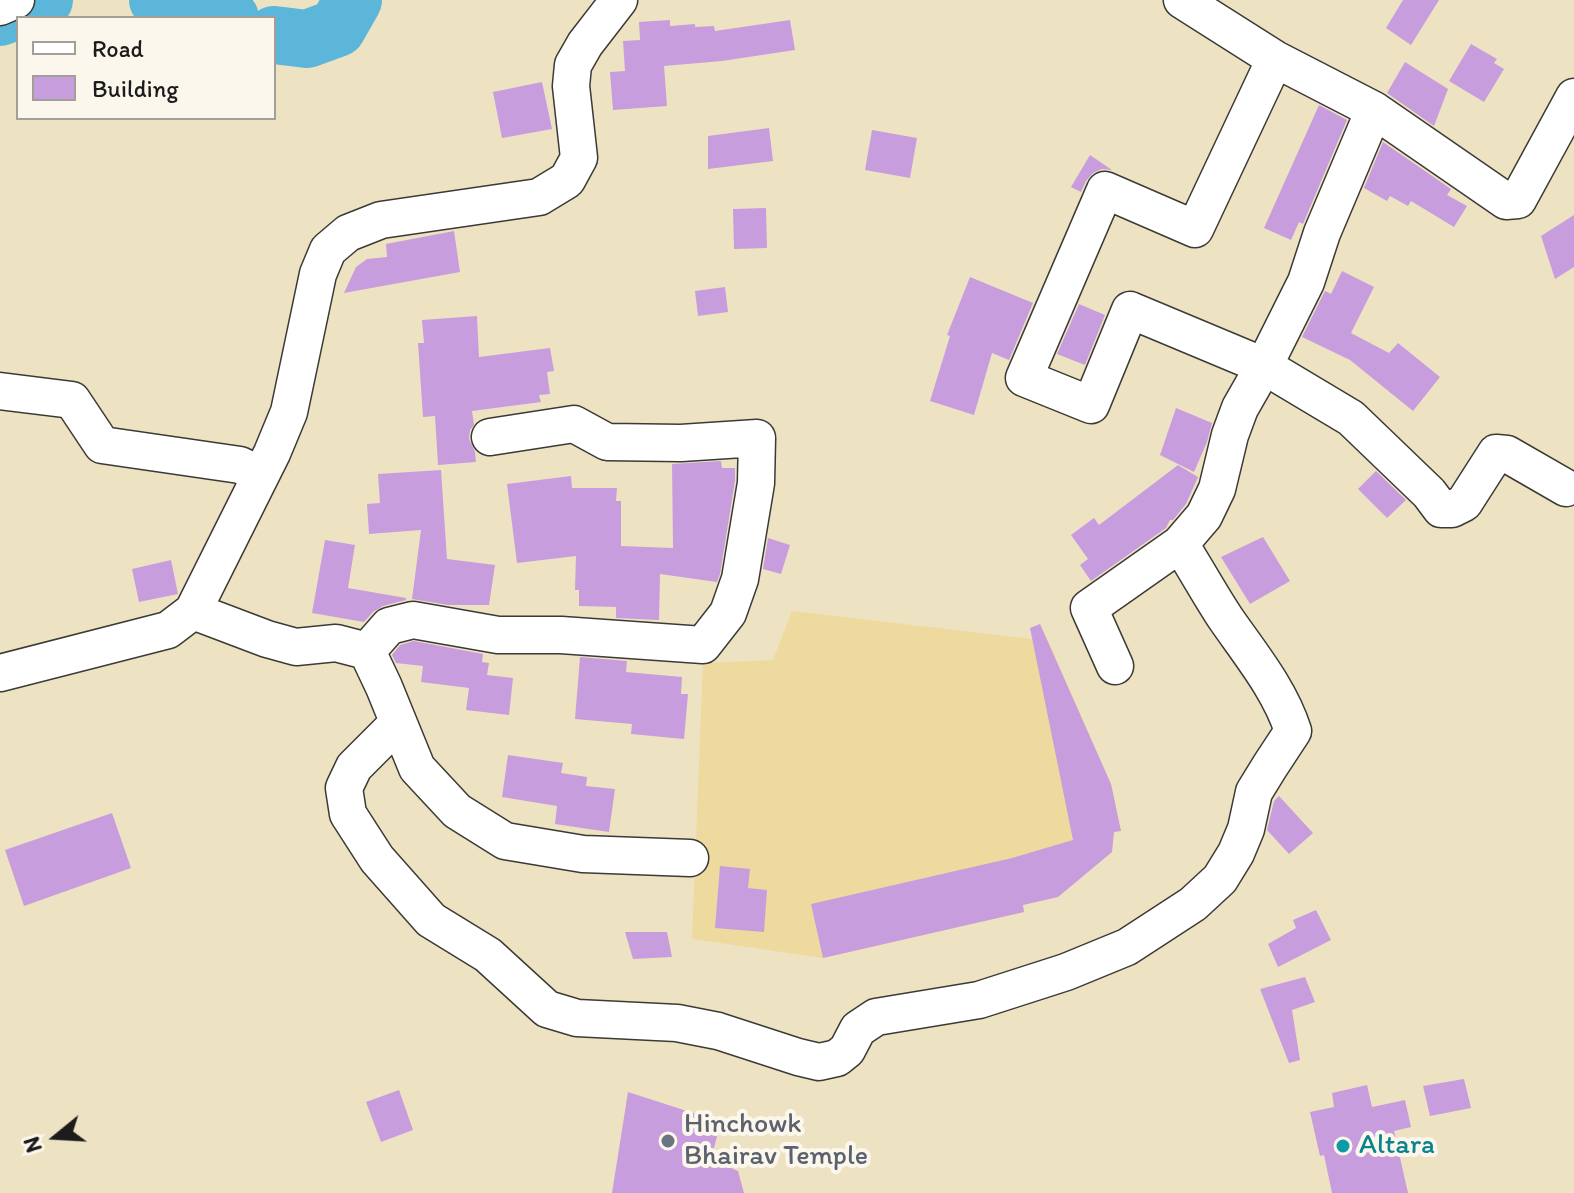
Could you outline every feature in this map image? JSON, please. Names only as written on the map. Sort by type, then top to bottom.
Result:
[{"type":"street","points":[[0,7],[16,0]]},
{"type":"street","points":[[0,673],[168,630],[193,611],[289,412],[318,274],[328,250],[348,233],[381,220],[539,197],[567,180],[579,158],[571,86],[573,65],[619,0]]},
{"type":"street","points":[[1182,0],[1275,59],[1374,110],[1506,201],[1518,200],[1574,97]]},
{"type":"street","points":[[1275,59],[1195,229],[1105,190],[1024,378],[1091,405],[1130,310],[1264,366],[1351,418],[1429,493],[1441,509],[1452,509],[1464,503],[1496,453],[1507,454],[1566,488]]},
{"type":"street","points":[[1115,666],[1089,608],[1180,544],[1204,516],[1217,489],[1240,408],[1306,282],[1322,233],[1374,110]]},
{"type":"street","points":[[0,391],[72,400],[102,445],[240,465],[260,475]]},
{"type":"street","points":[[367,651],[389,626],[413,620],[498,635],[561,635],[703,645],[728,613],[740,579],[752,510],[757,438],[681,443],[607,442],[574,424],[490,437]]},
{"type":"street","points":[[398,723],[354,767],[344,788],[348,814],[377,859],[431,920],[488,955],[547,1009],[577,1018],[677,1023],[718,1031],[819,1062],[837,1058],[847,1050],[858,1029],[876,1017],[979,1000],[1066,972],[1127,947],[1193,904],[1220,879],[1246,829],[1254,792],[1293,731],[1275,690],[1220,610],[1180,544]]},
{"type":"street","points":[[193,611],[296,647],[336,643],[367,651]]},
{"type":"street","points":[[367,651],[417,768],[457,811],[505,841],[583,854],[690,858]]},
{"type":"sand","points":[[792,611],[1032,639],[1046,636],[1111,784],[1121,831],[1114,832],[1112,852],[1058,897],[1023,905],[1024,912],[823,958],[692,939],[703,663],[773,660]]},
{"type":"building","points":[[1403,0],[1439,0],[1411,45],[1386,28]]},
{"type":"building","points":[[670,20],[670,26],[714,26],[715,31],[790,20],[795,50],[664,66],[667,106],[613,110],[610,72],[625,71],[623,41],[640,40],[639,22]]},
{"type":"building","points":[[1471,44],[1497,59],[1494,63],[1504,69],[1484,102],[1449,81]]},
{"type":"building","points":[[1405,62],[1448,89],[1434,126],[1387,93]]},
{"type":"building","points":[[542,82],[552,129],[502,138],[493,92]]},
{"type":"building","points":[[1319,105],[1347,120],[1303,224],[1299,222],[1291,240],[1264,228]]},
{"type":"building","points":[[769,128],[773,161],[708,169],[708,136]]},
{"type":"building","points":[[872,130],[917,138],[910,178],[865,170]]},
{"type":"building","points":[[1383,142],[1451,189],[1447,195],[1467,206],[1454,227],[1411,201],[1408,206],[1390,196],[1387,201],[1364,188]]},
{"type":"building","points":[[1090,155],[1112,170],[1102,169],[1093,173],[1081,192],[1071,187]]},
{"type":"building","points":[[766,208],[767,248],[734,249],[733,209]]},
{"type":"building","points":[[1574,215],[1574,267],[1555,279],[1541,236]]},
{"type":"building","points":[[454,231],[460,272],[344,293],[356,267],[367,259],[387,257],[386,244]]},
{"type":"building","points":[[1342,271],[1374,287],[1351,333],[1389,353],[1398,343],[1440,377],[1413,411],[1350,360],[1302,337],[1325,291],[1331,294]]},
{"type":"building","points":[[970,277],[1033,303],[1009,360],[992,353],[974,415],[930,401],[950,336],[947,335]]},
{"type":"building","points":[[725,287],[728,312],[698,316],[695,291]]},
{"type":"building","points":[[1079,304],[1105,315],[1085,365],[1057,354]]},
{"type":"building","points":[[477,316],[479,357],[550,348],[554,371],[547,372],[550,394],[539,395],[541,402],[472,411],[474,425],[469,439],[476,462],[438,465],[435,416],[423,417],[418,343],[424,343],[422,320]]},
{"type":"building","points":[[1176,408],[1212,423],[1194,472],[1160,455]]},
{"type":"building","points":[[721,461],[722,468],[735,468],[735,481],[717,582],[660,574],[659,620],[616,618],[616,607],[579,606],[579,590],[575,590],[576,556],[517,563],[507,484],[571,476],[572,488],[617,488],[616,501],[621,501],[621,546],[673,548],[672,464]]},
{"type":"building","points":[[1178,465],[1198,477],[1186,504],[1166,528],[1091,581],[1080,565],[1088,559],[1071,535],[1094,518],[1099,525]]},
{"type":"building","points":[[441,470],[447,559],[495,565],[489,605],[448,605],[412,599],[421,530],[369,534],[367,504],[380,503],[378,474]]},
{"type":"building","points":[[1376,471],[1406,500],[1387,518],[1358,489]]},
{"type":"building","points":[[1263,537],[1290,581],[1250,604],[1221,557]]},
{"type":"building","points":[[768,538],[790,545],[781,574],[763,569]]},
{"type":"building","points":[[325,540],[355,545],[348,588],[406,600],[383,606],[364,622],[312,613]]},
{"type":"building","points":[[171,560],[178,594],[139,602],[132,569]]},
{"type":"building","points":[[1040,624],[1111,784],[1121,831],[1114,832],[1112,852],[1058,897],[1023,905],[1024,912],[823,958],[811,904],[1012,858],[1073,840],[1030,628]]},
{"type":"building","points":[[414,641],[483,654],[482,662],[489,663],[487,675],[513,678],[509,715],[466,710],[469,688],[421,682],[423,666],[396,663],[392,655],[400,645]]},
{"type":"building","points":[[580,657],[627,661],[626,672],[682,677],[681,694],[688,694],[684,739],[631,734],[632,724],[575,719]]},
{"type":"building","points":[[508,755],[563,763],[561,773],[587,777],[586,786],[615,789],[609,832],[555,824],[557,806],[502,797]]},
{"type":"building","points":[[1279,796],[1313,833],[1289,854],[1267,830],[1274,801]]},
{"type":"building","points":[[112,813],[131,868],[24,906],[5,850]]},
{"type":"building","points":[[720,866],[750,869],[748,888],[767,890],[764,932],[715,928]]},
{"type":"building","points":[[1316,910],[1331,940],[1278,967],[1268,944],[1296,928],[1293,920]]},
{"type":"building","points":[[625,932],[667,932],[672,957],[633,959]]},
{"type":"building","points":[[1305,977],[1315,1002],[1292,1010],[1300,1060],[1289,1063],[1260,989]]},
{"type":"building","points":[[1464,1079],[1471,1108],[1430,1116],[1423,1086]]},
{"type":"building","name":"Altara","points":[[1367,1085],[1372,1107],[1405,1100],[1411,1127],[1394,1131],[1408,1193],[1332,1193],[1310,1112],[1334,1107],[1332,1093]]},
{"type":"building","points":[[399,1090],[413,1130],[381,1142],[366,1102]]},
{"type":"building","name":"Hinchowk Bhairav Temple","points":[[628,1092],[721,1122],[711,1159],[738,1171],[744,1193],[612,1193]]},
{"type":"waterway","points":[[0,17],[44,0]]},
{"type":"waterway","points":[[158,0],[203,6],[226,16]]},
{"type":"waterway","points":[[276,35],[307,39],[337,28],[353,0]]},
{"type":"place","name":"Hinchowk Bhairav Temple","points":[[668,1141]]},
{"type":"place","name":"Altara","points":[[1343,1146]]}]
